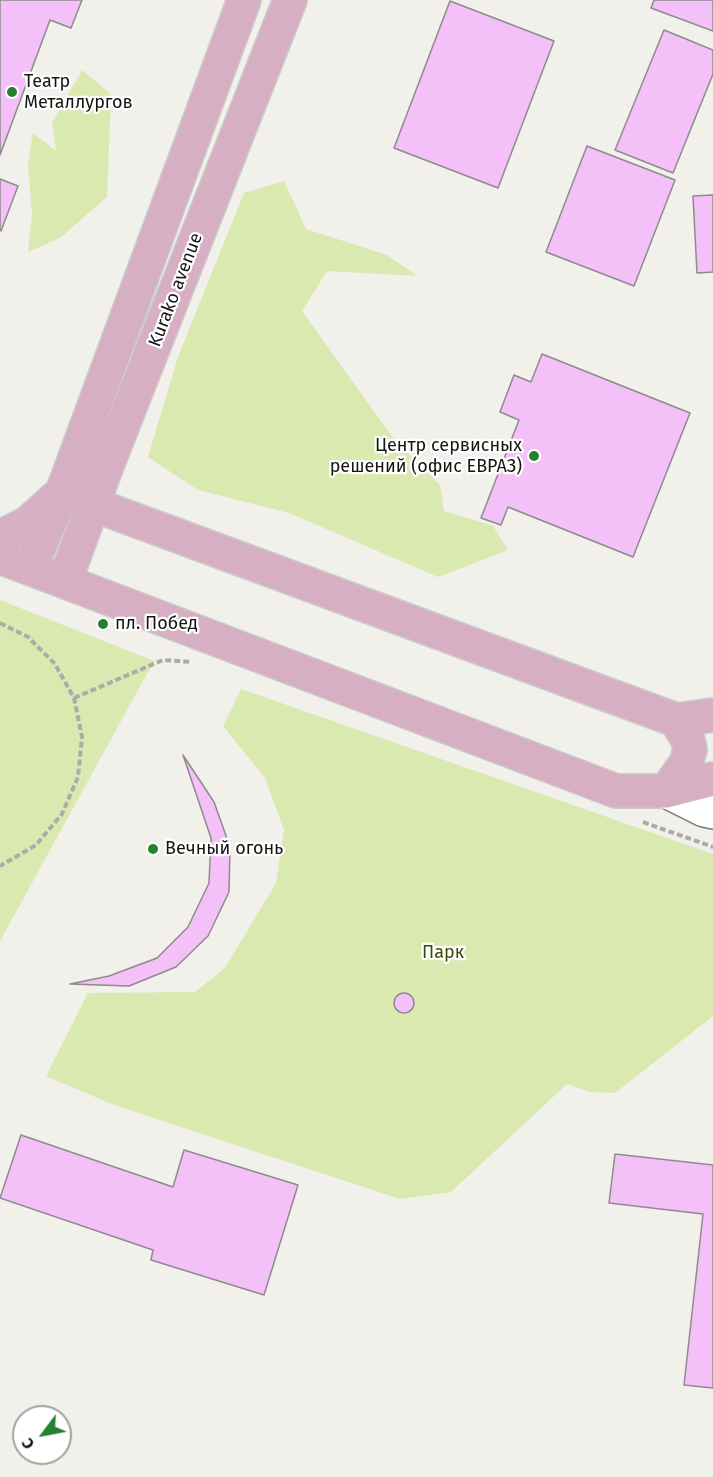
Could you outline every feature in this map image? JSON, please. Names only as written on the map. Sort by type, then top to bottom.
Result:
[{"type":"main road","name":"Kurako avenue","points":[[30,568],[62,493],[244,0]]},
{"type":"main road","name":"Kurako avenue","points":[[64,581],[94,506],[106,468],[290,0]]},
{"type":"main road","points":[[0,537],[28,523],[62,493],[676,720],[713,715]]},
{"type":"main road","points":[[0,557],[616,791],[666,791],[713,779]]},
{"type":"main road","points":[[666,791],[686,763],[690,750],[688,740],[676,720]]},
{"type":"lane","points":[[666,791],[710,813]]},
{"type":"path","points":[[0,623],[28,637],[56,664],[74,698],[82,737],[78,777],[62,814],[36,845],[0,867]]},
{"type":"green space","points":[[82,70],[111,94],[107,197],[60,238],[28,252],[32,214],[28,163],[33,133],[56,151],[52,123]]},
{"type":"green space","points":[[284,181],[306,229],[387,255],[417,276],[327,271],[302,311],[393,438],[440,485],[444,511],[493,526],[508,550],[438,577],[289,513],[198,490],[148,457],[178,357],[244,193]]},
{"type":"green space","points":[[0,600],[154,661],[0,941]]},
{"type":"green space","name":"Парк","points":[[241,689],[713,854],[713,1016],[615,1093],[590,1092],[567,1084],[451,1192],[400,1199],[114,1105],[46,1076],[88,993],[195,992],[225,968],[276,883],[284,830],[265,778],[223,726]]},
{"type":"building","name":"Театр Металлургов","points":[[0,0],[82,0],[71,28],[50,20],[0,155]]},
{"type":"building","points":[[654,0],[713,0],[713,31],[651,8]]},
{"type":"building","points":[[450,1],[554,41],[498,188],[394,148]]},
{"type":"building","points":[[664,30],[713,50],[713,74],[673,173],[615,150]]},
{"type":"building","points":[[587,146],[675,180],[634,286],[546,252]]},
{"type":"building","points":[[0,179],[18,186],[1,231],[0,230]]},
{"type":"building","points":[[713,195],[713,272],[697,273],[693,196]]},
{"type":"building","points":[[542,354],[690,413],[633,557],[508,507],[501,525],[481,518],[519,420],[500,412],[514,375],[531,382]]},
{"type":"building","points":[[183,755],[214,802],[230,847],[229,892],[208,936],[176,967],[129,986],[70,984],[109,976],[157,958],[188,927],[209,883],[211,838]]},
{"type":"building","points":[[404,993],[411,996],[414,1003],[411,1010],[404,1013],[397,1010],[394,1003],[397,996]]},
{"type":"building","points":[[21,1135],[173,1187],[184,1150],[298,1185],[264,1295],[151,1260],[153,1250],[0,1198]]},
{"type":"building","points":[[615,1154],[713,1165],[713,1388],[684,1385],[703,1214],[609,1203]]},
{"type":"place","name":"Театр Металлургов","points":[[12,92]]},
{"type":"place","name":"Центр сервисных решений (офис ЕВРАЗ)","points":[[534,456]]},
{"type":"place","name":"пл. Побед","points":[[103,624]]},
{"type":"place","name":"Вечный огонь","points":[[153,849]]}]
